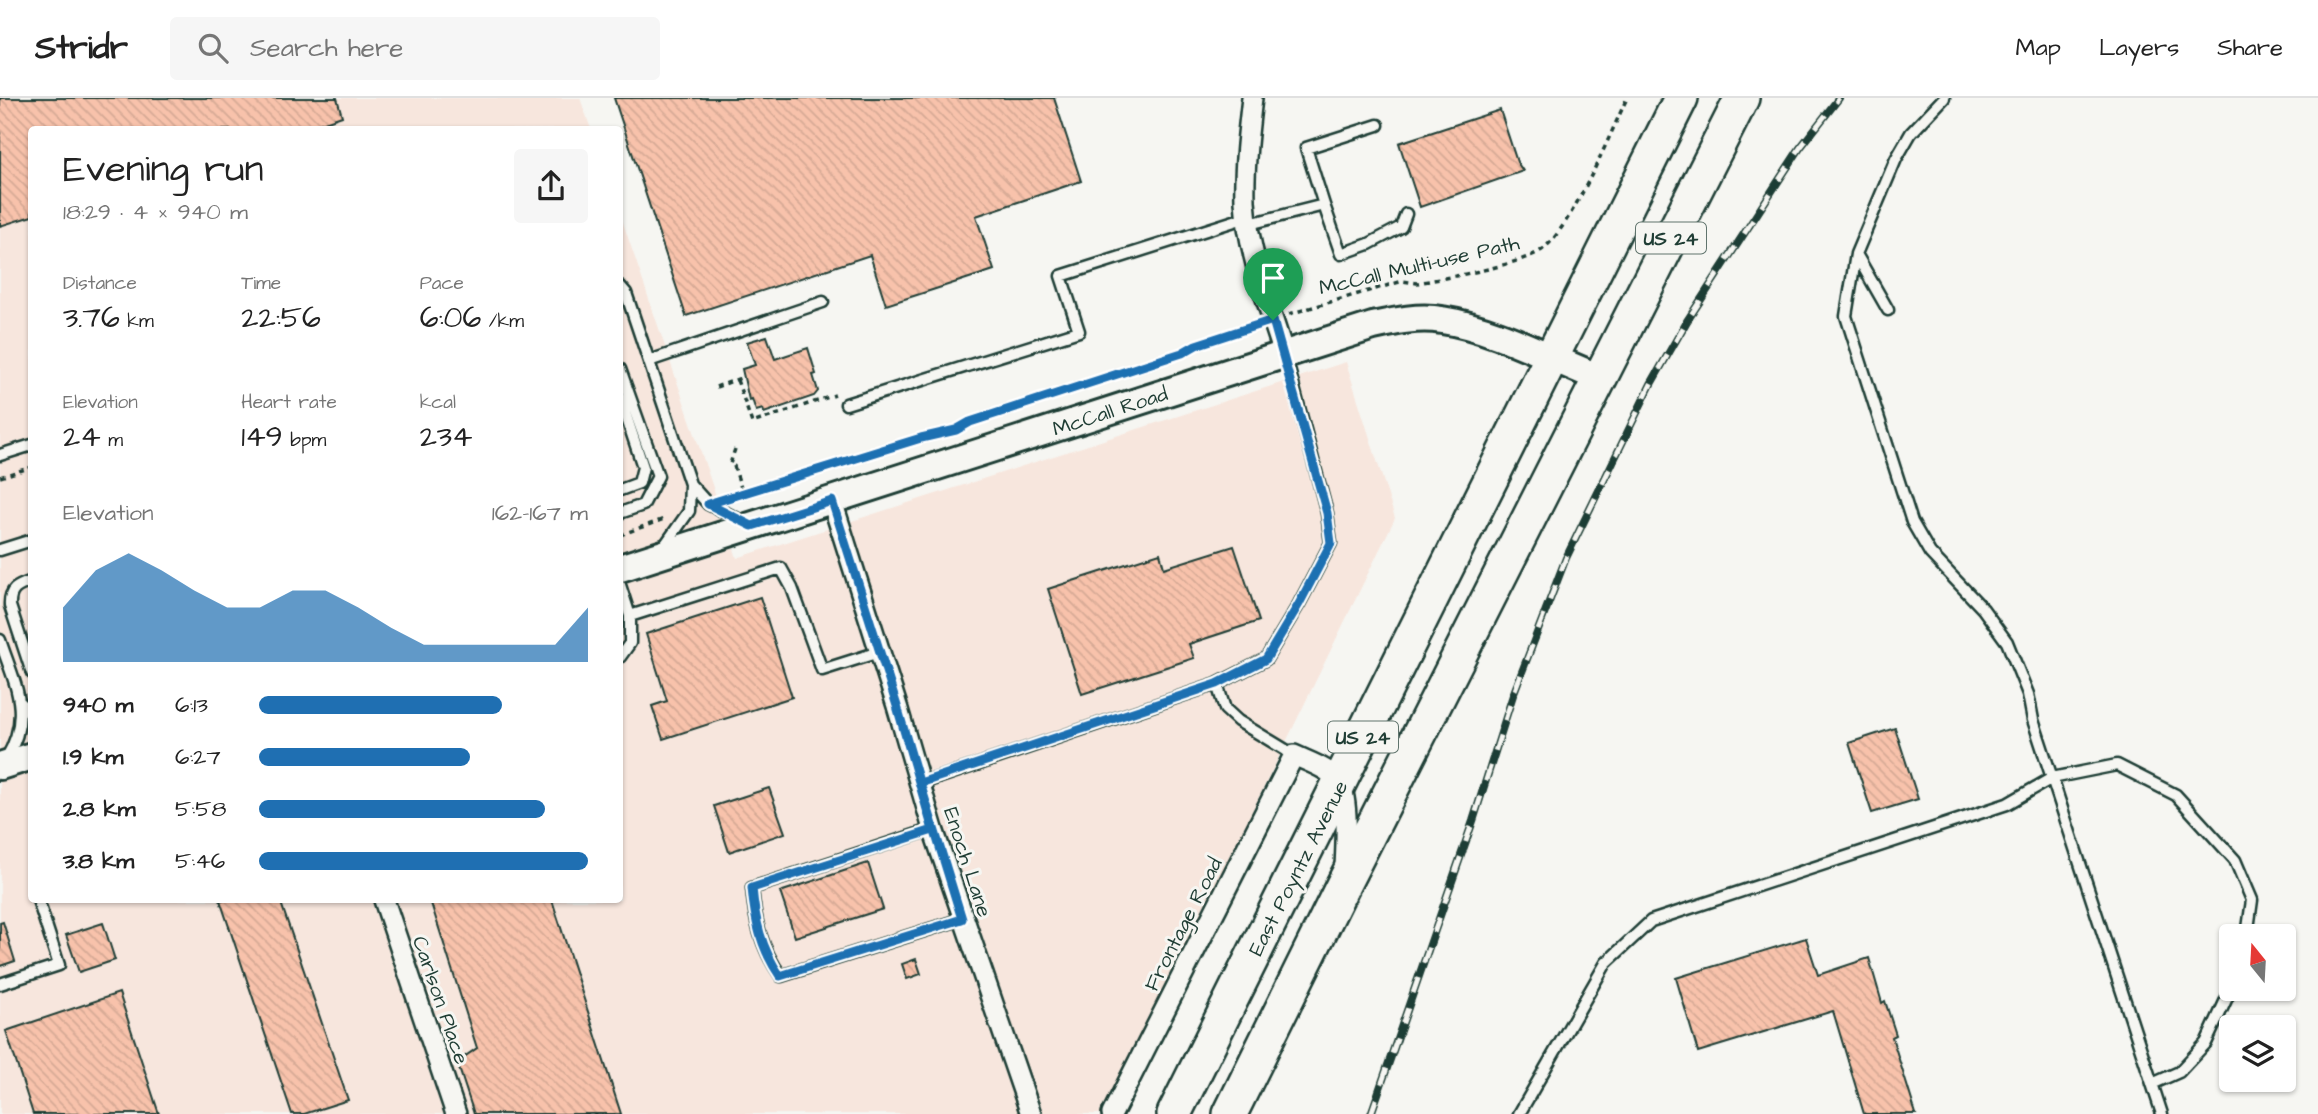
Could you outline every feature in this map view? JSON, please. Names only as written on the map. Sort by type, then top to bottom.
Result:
[{"type":"highway","name":"US 24","points":[[1552,360],[1681,98]]},
{"type":"highway","name":"US 24","points":[[1230,1114],[1343,885],[1742,98]]},
{"type":"highway","name":"East Poyntz Avenue","points":[[1174,1114],[1552,360]]},
{"type":"main road","name":"McCall Road","points":[[623,567],[1284,354],[1373,326],[1406,319],[1441,320],[1491,332],[1552,360],[1600,377]]},
{"type":"main road","points":[[1,765],[28,757]]},
{"type":"street","points":[[1252,98],[1245,169],[1248,220],[1284,354]]},
{"type":"street","name":"Enoch Lane","points":[[832,501],[933,830],[1031,1114]]},
{"type":"street","points":[[1294,755],[1325,770],[1340,784],[1347,836],[1343,885]]},
{"type":"street","name":"Frontage Road","points":[[1112,1114],[1294,755]]},
{"type":"street","name":"Carlson Place","points":[[385,903],[456,1114]]},
{"type":"lane","points":[[1944,98],[1911,134],[1896,159],[1856,254],[1846,316],[1912,522],[1930,553],[1983,609],[2007,642],[2028,694],[2033,720],[2162,1114]]},
{"type":"lane","points":[[1378,125],[1306,148],[1341,254],[1369,244],[1401,227],[1406,214]]},
{"type":"lane","points":[[846,404],[1079,331],[1061,276],[1248,220],[1325,205]]},
{"type":"lane","points":[[1856,254],[1888,310]]},
{"type":"lane","points":[[623,290],[690,484],[689,511],[658,556]]},
{"type":"lane","points":[[649,361],[823,302]]},
{"type":"lane","points":[[920,783],[1217,684],[1266,659],[1331,543],[1327,513],[1284,354]]},
{"type":"lane","points":[[623,377],[658,476],[643,505],[623,512]]},
{"type":"lane","points":[[623,407],[643,467],[639,484],[623,490]]},
{"type":"lane","points":[[0,455],[28,449]]},
{"type":"lane","points":[[690,484],[708,504],[752,526]]},
{"type":"lane","points":[[0,550],[28,541]]},
{"type":"lane","points":[[630,616],[781,568],[792,588],[822,670],[880,652]]},
{"type":"lane","points":[[28,582],[16,587],[9,597],[28,661]]},
{"type":"lane","points":[[623,594],[630,616],[630,643],[623,653]]},
{"type":"lane","points":[[0,640],[21,704],[19,730],[1,765]]},
{"type":"lane","points":[[1217,684],[1225,709],[1238,721],[1294,755]]},
{"type":"lane","points":[[21,704],[28,711]]},
{"type":"lane","points":[[1519,1114],[1606,963],[1651,922],[2007,804],[2052,778],[2117,765],[2176,795],[2235,860],[2252,900],[2249,924]]},
{"type":"lane","points":[[933,830],[752,888],[755,915],[767,955],[780,976],[962,919]]},
{"type":"lane","points":[[0,984],[60,965],[39,903]]},
{"type":"lane","points":[[2152,1084],[2179,1072],[2206,1043],[2225,1001]]},
{"type":"path","name":"McCall Multi-use Path","points":[[708,504],[921,438],[956,430],[970,422],[1182,353],[1196,345],[1314,306],[1404,281],[1418,283],[1503,265],[1541,251],[1556,236],[1577,201],[1627,98]]},
{"type":"path","points":[[716,387],[743,377]]},
{"type":"path","points":[[737,380],[752,423],[842,393]]},
{"type":"path","points":[[735,449],[730,464],[734,466],[743,494]]},
{"type":"path","points":[[0,477],[28,468]]},
{"type":"path","points":[[623,534],[689,511]]},
{"type":"shaded area","points":[[0,98],[580,98],[590,126],[28,126],[28,903],[623,903],[623,223],[737,558],[1346,362],[1395,518],[1105,1114],[0,1114]]},
{"type":"building","points":[[0,98],[337,98],[342,116],[313,126],[28,126],[28,217],[0,226]]},
{"type":"building","points":[[614,98],[1054,98],[1081,181],[976,216],[994,270],[886,305],[870,255],[686,316]]},
{"type":"building","points":[[1500,110],[1517,162],[1523,171],[1420,207],[1399,143]]},
{"type":"building","points":[[767,336],[775,359],[808,348],[818,391],[814,396],[764,413],[763,409],[756,411],[752,399],[749,400],[742,369],[755,365],[747,342]]},
{"type":"building","points":[[1234,546],[1259,621],[1189,644],[1194,658],[1082,694],[1048,589],[1160,553],[1164,568]]},
{"type":"building","points":[[760,597],[792,697],[663,739],[652,706],[667,701],[646,634]]},
{"type":"building","points":[[1895,728],[1918,799],[1872,813],[1849,743]]},
{"type":"building","points":[[769,788],[785,833],[729,852],[714,806]]},
{"type":"building","points":[[868,863],[883,909],[795,937],[780,892]]},
{"type":"building","points":[[221,903],[281,903],[348,1100],[304,1114],[292,1114]]},
{"type":"building","points":[[431,903],[553,903],[621,1114],[474,1114],[457,1062],[477,1048]]},
{"type":"building","points":[[3,922],[15,961],[0,966],[0,923]]},
{"type":"building","points":[[103,923],[115,960],[79,972],[66,935]]},
{"type":"building","points":[[1806,938],[1818,975],[1869,958],[1882,1003],[1885,1001],[1896,1035],[1892,1037],[1916,1114],[1864,1114],[1833,1011],[1698,1052],[1676,978]]},
{"type":"building","points":[[916,959],[921,974],[907,979],[902,964]]},
{"type":"building","points":[[119,993],[159,1114],[33,1114],[6,1031]]},
{"type":"railway","points":[[1371,1114],[1473,821],[1513,695],[1566,558],[1651,384],[1687,321],[1800,148],[1839,98]]},
{"type":"route","points":[[1273,320],[1327,513],[1331,543],[1266,659],[1217,684],[920,783],[962,919],[780,976],[767,955],[755,915],[752,888],[933,830],[832,501],[752,526],[708,504],[921,438],[956,430],[970,422],[1182,353],[1196,345],[1273,320]]}]
